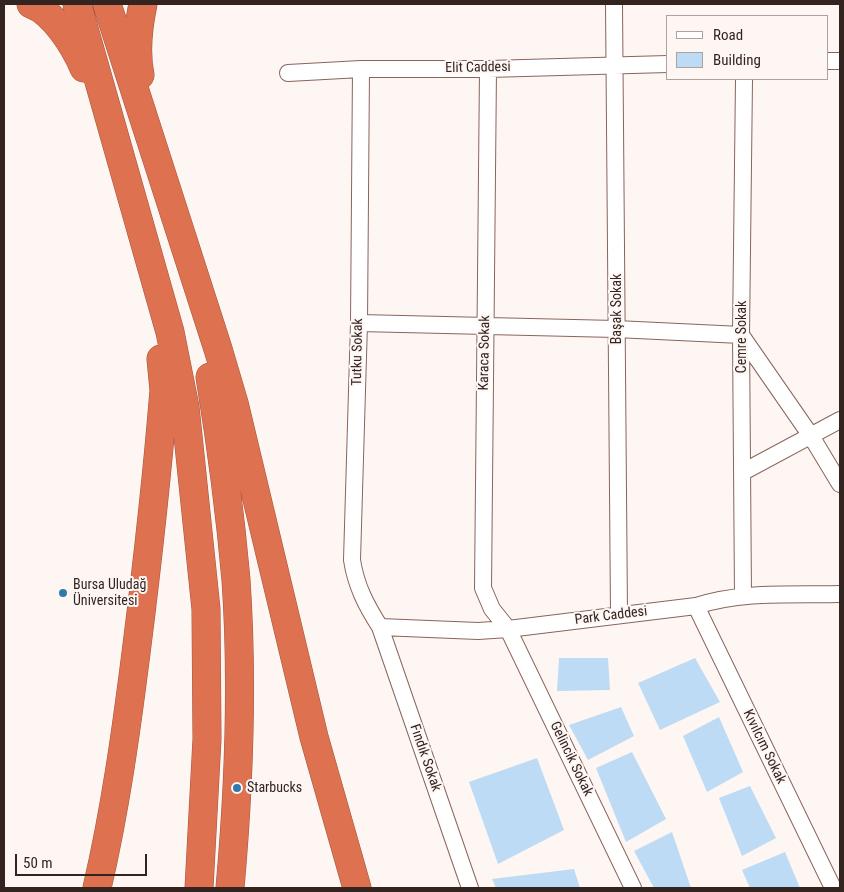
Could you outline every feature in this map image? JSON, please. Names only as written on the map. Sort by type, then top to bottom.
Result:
[{"type":"highway","points":[[31,4],[36,6],[60,27],[78,53],[121,156]]},
{"type":"highway","points":[[77,4],[121,156],[153,278],[170,332],[185,407],[206,609],[207,739],[198,888]]},
{"type":"highway","points":[[107,4],[234,403],[261,522],[344,848],[357,888]]},
{"type":"highway","points":[[143,4],[139,22],[136,56],[153,148]]},
{"type":"highway","points":[[97,888],[111,830],[124,748],[155,495],[164,390],[153,278]]},
{"type":"highway","points":[[194,279],[220,434],[236,581],[238,775],[230,888]]},
{"type":"highway","points":[[344,848],[348,888]]},
{"type":"street","name":"Başak Sokak","points":[[614,4],[617,65],[616,329],[619,614]]},
{"type":"street","name":"Elit Caddesi","points":[[288,73],[361,69],[488,69],[666,64]]},
{"type":"street","name":"Tutku Sokak","points":[[361,69],[359,323],[352,560],[361,596],[380,627]]},
{"type":"street","name":"Karaca Sokak","points":[[488,69],[483,588],[492,609],[508,629]]},
{"type":"street","name":"Cemre Sokak","points":[[743,596],[741,335],[744,80]]},
{"type":"street","points":[[359,323],[616,329],[741,335],[811,436],[840,484]]},
{"type":"street","points":[[743,472],[840,420]]},
{"type":"street","name":"Park Caddesi","points":[[380,627],[478,631],[508,629],[696,606],[718,599],[743,596],[840,594]]},
{"type":"street","name":"Kıvılcım Sokak","points":[[696,606],[833,888]]},
{"type":"street","name":"Fındık Sokak","points":[[380,627],[470,888]]},
{"type":"street","name":"Gelincik Sokak","points":[[508,629],[633,888]]},
{"type":"building","points":[[559,658],[608,658],[610,690],[557,691]]},
{"type":"building","points":[[695,658],[720,702],[660,730],[638,683]]},
{"type":"building","points":[[621,707],[634,736],[588,760],[569,725]]},
{"type":"building","points":[[719,717],[743,772],[707,792],[683,736]]},
{"type":"building","points":[[632,752],[666,819],[626,842],[596,768]]},
{"type":"building","points":[[537,758],[564,830],[498,864],[469,782]]},
{"type":"building","points":[[750,786],[776,838],[742,856],[719,798]]},
{"type":"building","points":[[672,832],[691,888],[654,888],[634,851]]},
{"type":"building","points":[[785,852],[800,888],[750,888],[742,870]]},
{"type":"building","points":[[574,869],[580,888],[496,888],[492,879]]},
{"type":"place","name":"Bursa Uludağ Üniversitesi","points":[[63,593]]},
{"type":"place","name":"Starbucks","points":[[237,788]]}]
